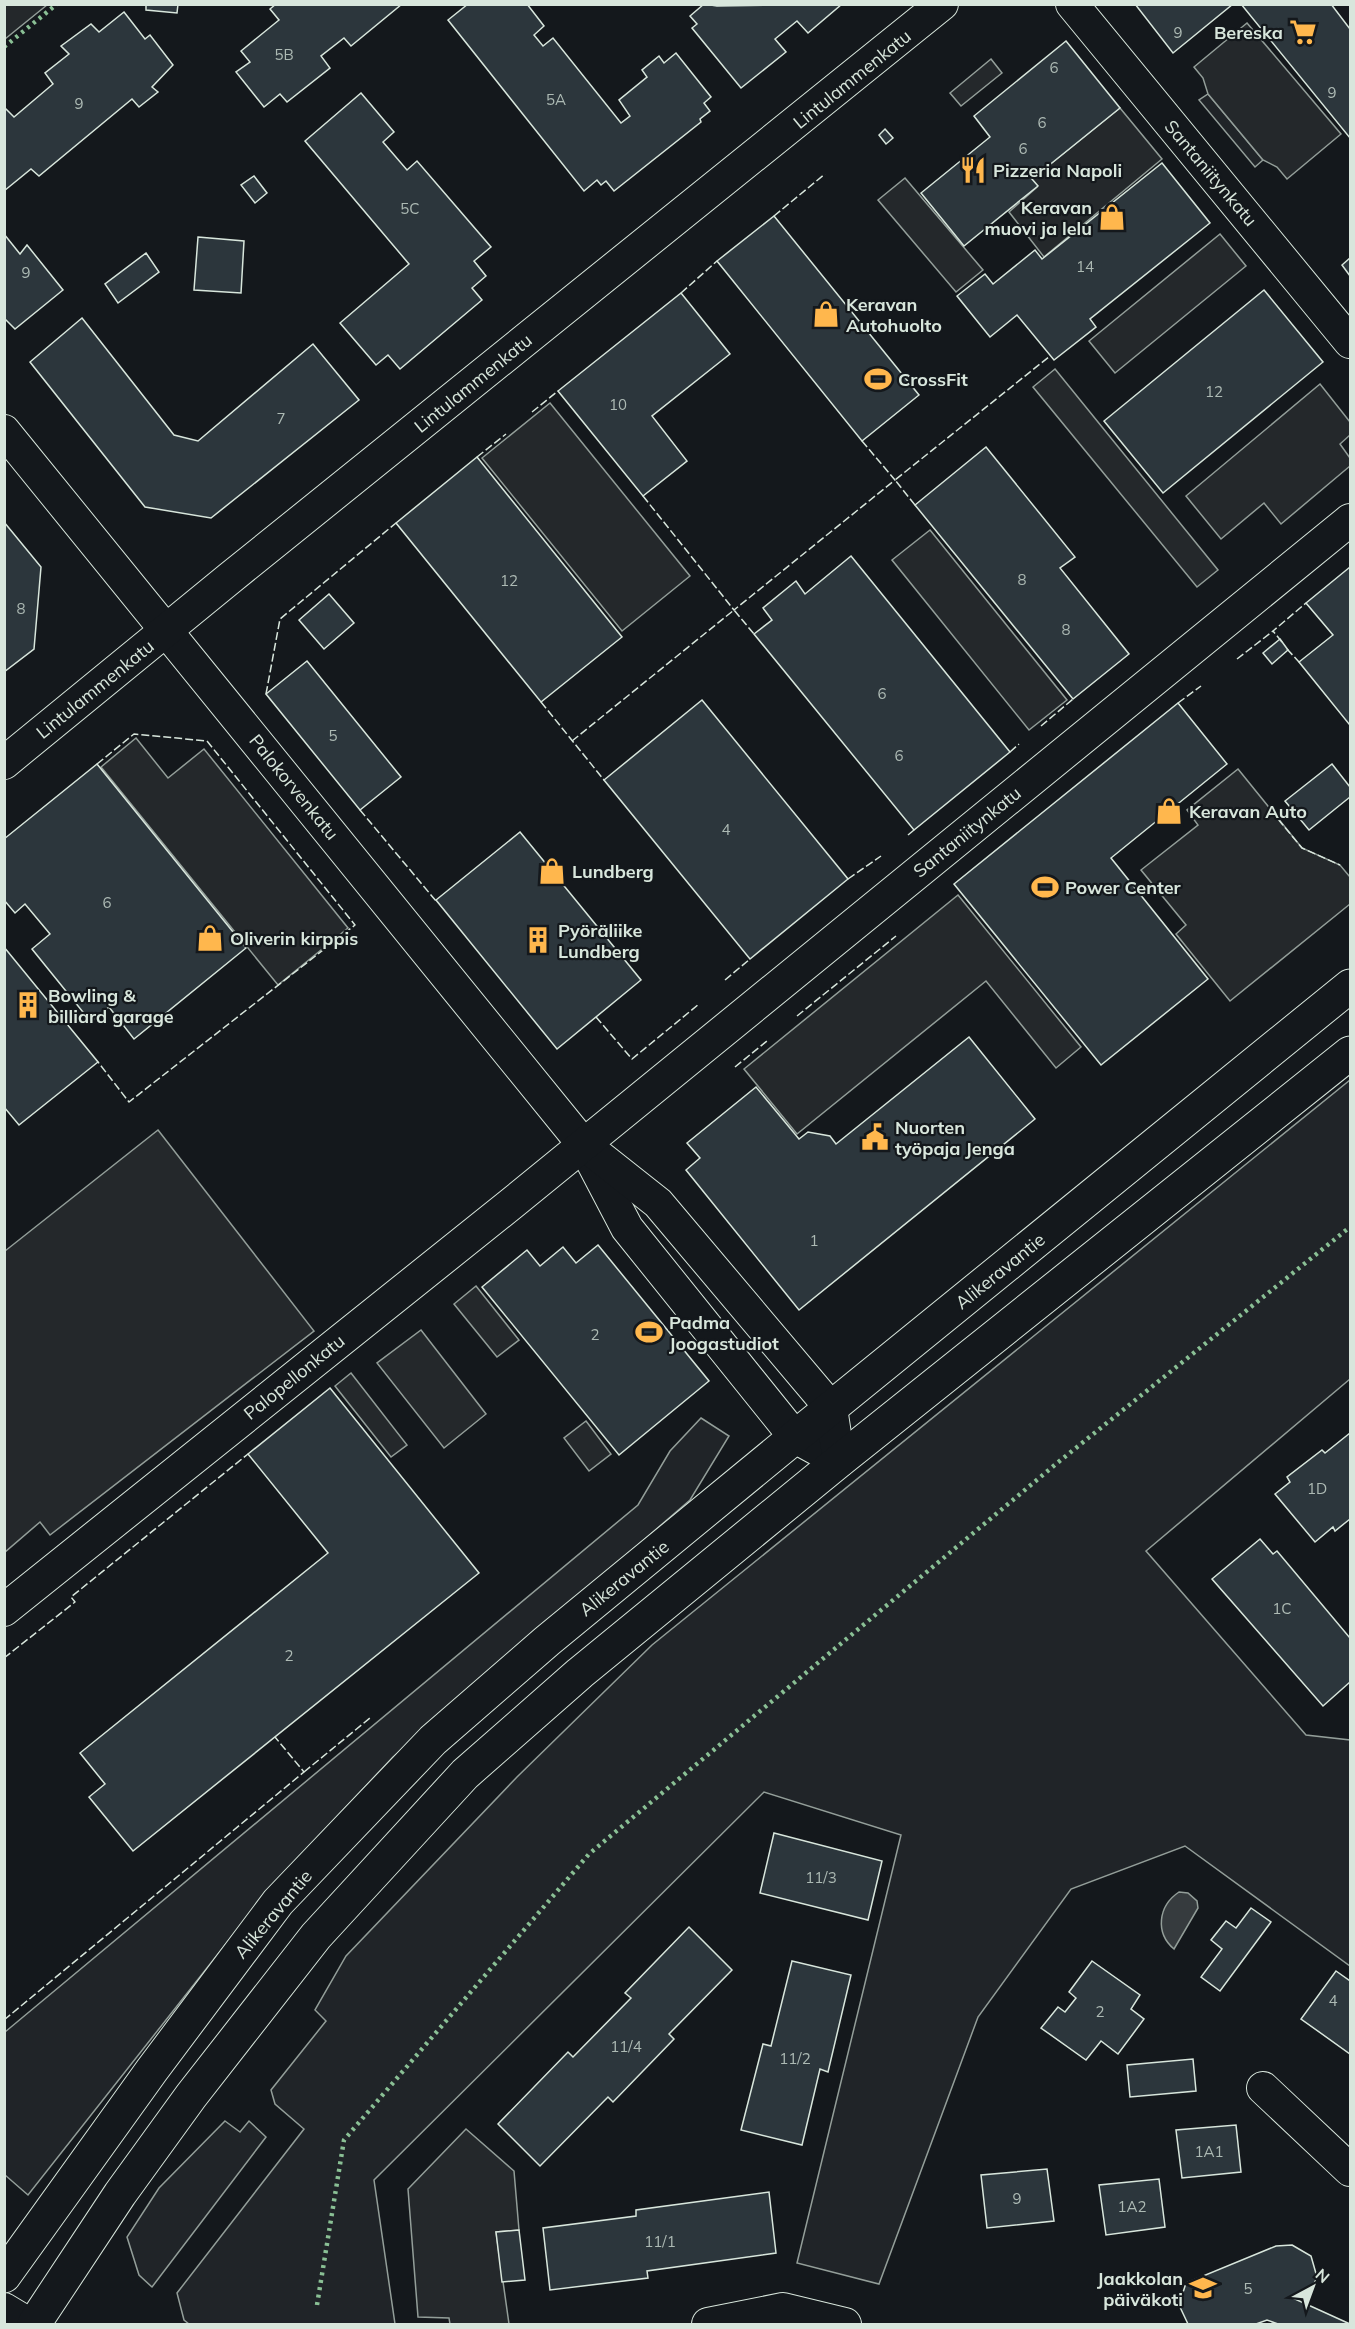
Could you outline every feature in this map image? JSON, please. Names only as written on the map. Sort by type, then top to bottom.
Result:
[{"type":"main road","name":"Alikeravantie","points":[[4,2276],[152,2070],[278,1902],[433,1740],[547,1641],[795,1437],[1350,986]]},
{"type":"main road","points":[[34,2325],[120,2194],[184,2104],[315,1936],[465,1774],[580,1673],[838,1461],[1350,1053]]},
{"type":"street","name":"Lintulammenkatu","points":[[4,763],[942,4]]},
{"type":"street","name":"Santaniitynkatu","points":[[1072,4],[1350,342]]},
{"type":"street","name":"Palokorvenkatu","points":[[4,431],[583,1144],[627,1228],[795,1437],[838,1461]]},
{"type":"street","name":"Santaniitynkatu","points":[[583,1144],[1350,520]]},
{"type":"street","name":"Palokorvenkatu","points":[[583,1144],[658,1203],[831,1408]]},
{"type":"street","name":"Palopellonkatu","points":[[4,1610],[583,1144]]},
{"type":"street","points":[[831,1408],[838,1461]]},
{"type":"street","points":[[1263,2088],[1350,2170]]},
{"type":"street","points":[[4,2309],[28,2325]]},
{"type":"street","points":[[708,2325],[783,2309],[845,2325]]},
{"type":"shaded area","points":[[5,4],[47,4],[47,5],[5,39]]},
{"type":"shaded area","points":[[1247,23],[1341,134],[1287,179],[1277,167],[1263,160],[1208,94],[1203,78],[1194,67]]},
{"type":"shaded area","points":[[991,59],[1002,73],[961,106],[950,93]]},
{"type":"shaded area","points":[[1208,94],[1263,160],[1255,167],[1199,100]]},
{"type":"shaded area","points":[[1120,108],[1162,159],[1044,257],[1009,212],[1037,187],[1032,179]]},
{"type":"shaded area","points":[[905,178],[983,270],[956,292],[878,200]]},
{"type":"shaded area","points":[[1220,234],[1246,266],[1115,373],[1089,341]]},
{"type":"shaded area","points":[[1055,369],[1218,570],[1197,587],[1033,387]]},
{"type":"shaded area","points":[[1320,384],[1350,422],[1350,435],[1340,444],[1350,458],[1350,466],[1281,524],[1264,503],[1221,539],[1186,496]]},
{"type":"shaded area","points":[[550,403],[690,576],[622,631],[482,458]]},
{"type":"shaded area","points":[[930,530],[1067,700],[1029,730],[892,560]]},
{"type":"shaded area","points":[[136,738],[168,778],[204,749],[348,928],[278,985],[101,767]]},
{"type":"shaded area","points":[[1238,769],[1302,848],[1340,865],[1350,877],[1350,904],[1230,1001],[1176,934],[1186,925],[1141,870],[1198,825],[1187,810]]},
{"type":"shaded area","points":[[958,895],[1081,1047],[1056,1068],[986,981],[797,1134],[744,1069]]},
{"type":"shaded area","points":[[1350,1080],[1350,1379],[1146,1551],[1306,1735],[1350,1740],[1350,1966],[1185,1846],[1071,1889],[978,2017],[879,2284],[797,2263],[901,1835],[764,1792],[374,2180],[395,2324],[189,2324],[184,2320],[177,2293],[304,2129],[275,2104],[271,2090],[326,2021],[315,2010],[346,1956],[517,1777],[652,1645]]},
{"type":"shaded area","points":[[158,1130],[314,1331],[50,1535],[40,1522],[5,1552],[5,1251]]},
{"type":"shaded area","points":[[476,1286],[519,1340],[497,1357],[454,1304]]},
{"type":"shaded area","points":[[421,1330],[486,1414],[444,1448],[377,1363]]},
{"type":"shaded area","points":[[351,1373],[407,1445],[391,1457],[335,1386]]},
{"type":"shaded area","points":[[701,1418],[729,1436],[690,1500],[393,1757],[270,1888],[28,2195],[5,2175],[5,2032],[638,1505],[670,1451]]},
{"type":"shaded area","points":[[586,1421],[611,1454],[589,1471],[564,1438]]},
{"type":"shaded area","points":[[1179,1892],[1188,1893],[1197,1901],[1198,1908],[1174,1949],[1164,1935],[1162,1920],[1167,1905]]},
{"type":"shaded area","points":[[225,2121],[240,2132],[249,2121],[266,2137],[152,2287],[139,2275],[127,2237],[159,2188]]},
{"type":"shaded area","points":[[466,2129],[514,2171],[519,2230],[496,2232],[509,2324],[450,2324],[449,2318],[418,2317],[408,2189]]},
{"type":"building","points":[[146,4],[178,4],[177,13],[146,10]]},
{"type":"building","points":[[276,4],[402,4],[351,46],[344,38],[321,56],[330,68],[287,102],[280,94],[264,107],[236,72],[250,62],[241,51],[279,20],[270,9]]},
{"type":"building","points":[[468,4],[527,4],[544,26],[534,35],[543,46],[553,38],[621,123],[630,116],[619,100],[647,77],[642,70],[659,56],[664,63],[676,53],[711,97],[704,103],[710,111],[700,119],[701,122],[614,191],[606,181],[601,185],[597,180],[584,191],[448,20]]},
{"type":"building","points":[[704,4],[717,6],[842,4],[808,33],[797,21],[775,39],[786,52],[741,88],[692,28],[697,24],[690,16]]},
{"type":"building","points":[[1135,4],[1233,4],[1173,53]]},
{"type":"building","points":[[1241,4],[1331,4],[1350,29],[1350,138]]},
{"type":"building","points":[[124,12],[145,39],[150,35],[173,65],[152,87],[158,92],[139,107],[132,99],[39,176],[31,169],[4,191],[4,107],[14,117],[53,84],[45,73],[69,54],[61,46],[91,24],[99,32]]},
{"type":"building","points":[[1066,41],[1120,108],[1032,179],[1038,186],[964,246],[921,193],[990,137],[974,116]]},
{"type":"building","points":[[361,93],[394,132],[383,142],[407,170],[417,161],[491,247],[474,261],[486,276],[472,288],[482,300],[400,369],[388,355],[376,365],[340,323],[409,264],[305,141]]},
{"type":"building","points":[[885,129],[893,138],[886,144],[879,135]]},
{"type":"building","points":[[1162,163],[1210,223],[1090,319],[1096,327],[1054,360],[1017,315],[990,337],[957,296],[985,274],[993,284],[1035,250],[1042,259]]},
{"type":"building","points":[[254,176],[267,193],[255,203],[241,185]]},
{"type":"building","points":[[774,216],[919,395],[862,441],[717,261]]},
{"type":"building","points":[[4,234],[20,254],[27,245],[63,290],[15,329],[4,318]]},
{"type":"building","points":[[198,237],[244,241],[241,293],[194,290]]},
{"type":"building","points":[[146,253],[159,272],[118,303],[105,284]]},
{"type":"building","points":[[1350,258],[1350,276],[1342,265]]},
{"type":"building","points":[[1264,290],[1323,362],[1163,493],[1104,421]]},
{"type":"building","points":[[681,293],[730,354],[652,416],[687,461],[643,496],[558,391]]},
{"type":"building","points":[[82,318],[174,435],[198,441],[313,344],[359,400],[211,518],[145,507],[30,362]]},
{"type":"building","points":[[986,447],[1075,557],[1060,568],[1129,654],[1073,699],[915,505]]},
{"type":"building","points":[[477,457],[622,637],[541,702],[396,523]]},
{"type":"building","points":[[4,522],[41,567],[34,649],[4,672]]},
{"type":"building","points":[[851,556],[1010,752],[914,830],[754,634],[772,620],[763,608],[796,581],[805,594]]},
{"type":"building","points":[[1350,567],[1349,724],[1299,662],[1333,635],[1306,603]]},
{"type":"building","points":[[329,594],[354,623],[324,649],[299,620]]},
{"type":"building","points":[[1280,639],[1288,650],[1272,664],[1263,653]]},
{"type":"building","points":[[307,661],[401,777],[360,810],[266,694]]},
{"type":"building","points":[[702,700],[848,879],[750,959],[604,780]]},
{"type":"building","name":"Power Center","points":[[1178,703],[1227,764],[1111,858],[1208,979],[1101,1065],[954,884]]},
{"type":"building","points":[[97,764],[246,948],[134,1039],[109,1007],[91,1022],[32,949],[50,934],[25,904],[15,913],[4,900],[4,839]]},
{"type":"building","points":[[1332,764],[1350,787],[1350,797],[1309,830],[1285,801]]},
{"type":"building","name":"Pyöräliike Lundberg","points":[[520,832],[641,980],[557,1049],[436,900]]},
{"type":"building","name":"Bowling & billiard garage","points":[[4,947],[98,1062],[19,1125],[4,1107]]},
{"type":"building","points":[[969,1037],[1035,1119],[799,1310],[686,1170],[700,1158],[687,1143],[756,1087],[799,1139],[808,1132],[830,1136],[836,1144]]},
{"type":"building","points":[[598,1245],[709,1381],[619,1455],[482,1287],[527,1250],[540,1266],[563,1247],[576,1263]]},
{"type":"building","points":[[330,1388],[479,1573],[133,1851],[89,1797],[105,1784],[80,1753],[328,1553],[248,1454]]},
{"type":"building","points":[[1350,1433],[1350,1519],[1335,1531],[1333,1527],[1315,1542],[1275,1494],[1290,1482],[1287,1477],[1322,1450],[1325,1453]]},
{"type":"building","points":[[1260,1539],[1273,1554],[1277,1551],[1350,1638],[1350,1682],[1323,1706],[1212,1579]]},
{"type":"building","points":[[774,1833],[882,1861],[868,1920],[760,1893]]},
{"type":"building","points":[[1251,1908],[1271,1922],[1220,1991],[1201,1977],[1222,1949],[1211,1940],[1226,1921],[1236,1928]]},
{"type":"building","points":[[689,1927],[732,1970],[669,2034],[674,2039],[613,2102],[608,2097],[540,2166],[498,2124],[568,2052],[573,2057],[631,1998],[625,1993]]},
{"type":"building","points":[[792,1961],[851,1975],[828,2072],[820,2069],[802,2145],[741,2130],[763,2044],[771,2046]]},
{"type":"building","points":[[1092,1961],[1140,1995],[1131,2009],[1144,2019],[1118,2054],[1101,2041],[1086,2060],[1041,2028],[1058,2007],[1065,2012],[1076,1998],[1069,1992]]},
{"type":"building","points":[[1336,1971],[1350,1981],[1350,2054],[1301,2019]]},
{"type":"building","points":[[1193,2059],[1196,2091],[1130,2097],[1127,2065]]},
{"type":"building","points":[[1236,2125],[1241,2172],[1182,2178],[1176,2130]]},
{"type":"building","points":[[1047,2169],[1054,2221],[987,2228],[981,2175]]},
{"type":"building","points":[[1159,2179],[1165,2227],[1106,2235],[1099,2185]]},
{"type":"building","points":[[769,2192],[776,2253],[647,2271],[648,2278],[550,2290],[543,2228],[636,2216],[636,2210]]},
{"type":"building","points":[[519,2230],[525,2280],[502,2282],[496,2232]]},
{"type":"building","points":[[1292,2245],[1311,2256],[1317,2277],[1310,2293],[1295,2299],[1350,2324],[1278,2324],[1267,2320],[1256,2324],[1188,2324],[1179,2305],[1186,2283],[1276,2246]]},
{"type":"hedge","points":[[4,47],[57,4]]},
{"type":"hedge","points":[[317,2305],[344,2140],[589,1854],[1056,1464],[1350,1227]]},
{"type":"fence","points":[[774,216],[825,174]]},
{"type":"fence","points":[[681,293],[717,261]]},
{"type":"fence","points":[[915,505],[895,480],[1050,356]]},
{"type":"fence","points":[[532,412],[558,391]]},
{"type":"fence","points":[[477,457],[506,434]]},
{"type":"fence","points":[[643,496],[734,610],[895,480],[862,441]]},
{"type":"fence","points":[[266,694],[280,619],[396,523]]},
{"type":"fence","points":[[1282,642],[1273,631],[1306,603]]},
{"type":"fence","points":[[572,741],[734,610],[754,634]]},
{"type":"fence","points":[[1237,659],[1273,631]]},
{"type":"fence","points":[[1287,649],[1299,662]]},
{"type":"fence","points":[[1178,703],[1201,686]]},
{"type":"fence","points":[[1041,726],[1073,699]]},
{"type":"fence","points":[[541,702],[604,780]]},
{"type":"fence","points":[[97,764],[134,734],[207,741],[355,925],[129,1102],[98,1062]]},
{"type":"fence","points":[[1010,752],[1019,744]]},
{"type":"fence","points":[[360,810],[436,901]]},
{"type":"fence","points":[[1278,819],[1302,848],[1340,865]]},
{"type":"fence","points":[[908,835],[914,830]]},
{"type":"fence","points":[[848,879],[881,856]]},
{"type":"fence","points":[[797,1016],[896,936]]},
{"type":"fence","points":[[725,980],[750,959]]},
{"type":"fence","points":[[596,1017],[632,1059],[699,1004]]},
{"type":"fence","points":[[735,1067],[767,1041]]},
{"type":"fence","points":[[4,1658],[75,1602],[71,1597],[248,1454]]},
{"type":"fence","points":[[304,1772],[370,1718]]},
{"type":"fence","points":[[4,2020],[304,1772],[275,1737]]},
{"type":"place","name":"Bereska","points":[[1303,32]]},
{"type":"place","name":"Pizzeria Napoli","points":[[973,170]]},
{"type":"place","name":"Keravan muovi ja lelu","points":[[1112,217]]},
{"type":"place","name":"Keravan Autohuolto","points":[[826,314]]},
{"type":"place","name":"CrossFit","points":[[878,379]]},
{"type":"place","name":"Keravan Auto","points":[[1169,811]]},
{"type":"place","name":"Lundberg","points":[[552,871]]},
{"type":"place","name":"Power Center","points":[[1045,887]]},
{"type":"place","name":"Oliverin kirppis","points":[[210,938]]},
{"type":"place","name":"Pyöräliike Lundberg","points":[[538,940]]},
{"type":"place","name":"Bowling & billiard garage","points":[[28,1005]]},
{"type":"place","name":"Nuorten työpaja Jenga","points":[[875,1137]]},
{"type":"place","name":"Padma Joogastudiot","points":[[649,1332]]},
{"type":"place","name":"Jaakkolan päiväkoti","points":[[1203,2288]]}]
